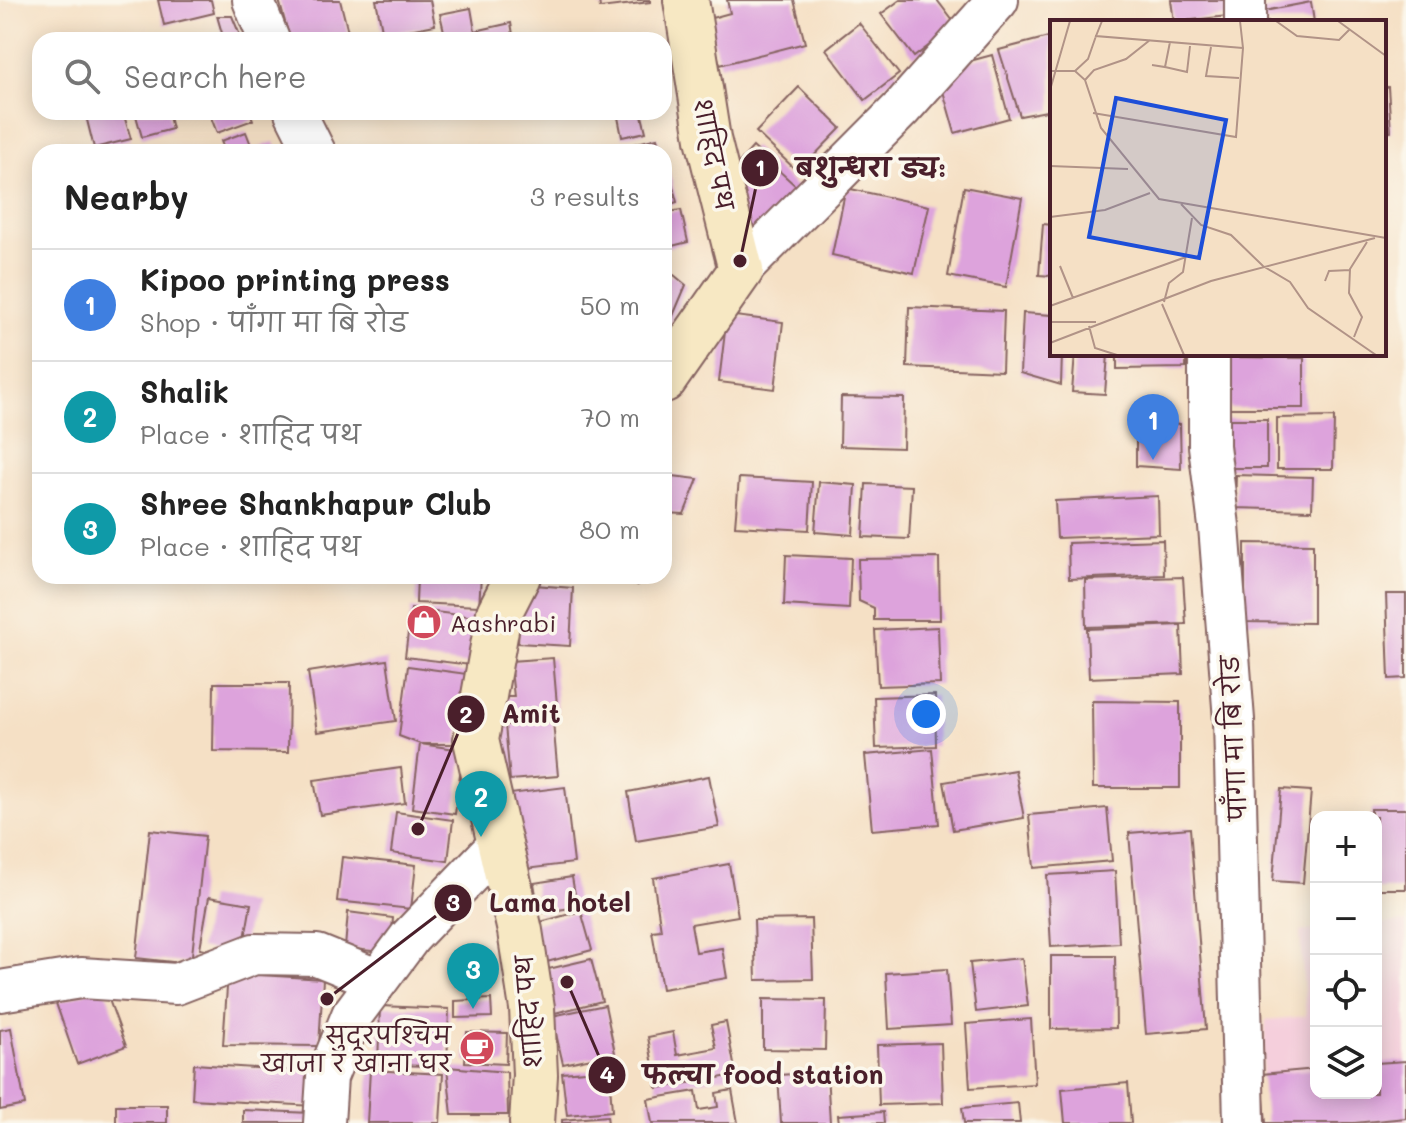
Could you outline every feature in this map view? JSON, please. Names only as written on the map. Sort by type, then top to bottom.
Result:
[{"type":"street","points":[[253,0],[266,32]]},
{"type":"street","name":"शाहिद पथ","points":[[686,0],[708,139],[741,270]]},
{"type":"street","points":[[672,369],[741,270],[901,109],[998,0]]},
{"type":"street","points":[[299,120],[311,144]]},
{"type":"street","name":"पाँगा मा बि रोड","points":[[1209,356],[1209,446],[1219,526],[1234,720],[1244,1123]]},
{"type":"street","name":"शाहिद पथ","points":[[514,584],[499,613],[476,740],[520,931],[532,1008],[535,1075],[532,1123]]},
{"type":"street","points":[[324,1123],[327,1077],[352,1015],[410,937],[499,844]]},
{"type":"street","points":[[0,991],[81,978],[176,984],[254,954],[317,955],[376,979]]},
{"type":"shaded area","points":[[1406,922],[1406,1123],[1266,1123],[1262,1074],[1266,1020],[1306,1016],[1300,932],[1310,931],[1310,1099],[1382,1099],[1382,924]]},
{"type":"building","points":[[158,0],[211,0],[214,13],[164,25]]},
{"type":"building","points":[[279,0],[340,0],[348,32],[288,32]]},
{"type":"building","points":[[376,0],[430,0],[435,25],[382,32]]},
{"type":"building","points":[[599,0],[650,0],[650,2],[600,8]]},
{"type":"building","points":[[727,0],[794,0],[805,43],[720,65],[708,19],[730,13]]},
{"type":"building","points":[[900,0],[937,0],[956,25],[914,57],[881,14]]},
{"type":"building","points":[[1171,0],[1226,0],[1228,16],[1174,20]]},
{"type":"building","points":[[1311,2],[1314,20],[1261,20],[1259,12]]},
{"type":"building","points":[[471,8],[475,31],[511,23],[513,32],[444,32],[440,14]]},
{"type":"building","points":[[217,16],[232,16],[239,32],[222,32]]},
{"type":"building","points":[[859,23],[899,74],[865,100],[826,49]]},
{"type":"building","points":[[1050,37],[1050,110],[1020,116],[999,50]]},
{"type":"building","points":[[992,55],[1009,118],[955,133],[937,70]]},
{"type":"building","points":[[799,87],[841,128],[798,172],[756,132]]},
{"type":"building","points":[[1386,87],[1388,87],[1391,132],[1386,133]]},
{"type":"building","points":[[87,120],[125,120],[131,139],[93,144]]},
{"type":"building","points":[[137,120],[170,120],[172,129],[142,137]]},
{"type":"building","points":[[212,120],[253,120],[217,133]]},
{"type":"building","points":[[619,120],[643,120],[646,132],[622,137]]},
{"type":"building","points":[[246,132],[251,144],[222,144],[221,141]]},
{"type":"building","points":[[657,138],[659,144],[634,144]]},
{"type":"building","points":[[753,147],[798,188],[745,241],[728,175]]},
{"type":"building","points":[[672,183],[677,202],[672,204]]},
{"type":"building","points":[[964,187],[1022,198],[1006,287],[948,276]]},
{"type":"building","points":[[846,188],[929,206],[914,273],[832,255]]},
{"type":"building","points":[[681,210],[688,242],[672,246],[672,212]]},
{"type":"building","points":[[1043,224],[1050,225],[1050,276],[1039,275]]},
{"type":"building","points":[[672,276],[686,285],[672,318]]},
{"type":"building","points":[[909,307],[1004,311],[1002,371],[907,367]]},
{"type":"building","points":[[1023,313],[1050,315],[1050,356],[1062,356],[1061,385],[1020,373]]},
{"type":"building","points":[[727,315],[783,322],[775,389],[719,382]]},
{"type":"building","points":[[1075,356],[1108,356],[1105,394],[1072,392]]},
{"type":"building","points":[[1117,356],[1186,356],[1186,368],[1117,369]]},
{"type":"building","points":[[1229,357],[1304,358],[1304,408],[1229,408]]},
{"type":"building","points":[[841,397],[904,398],[903,448],[840,446]]},
{"type":"building","points":[[1334,417],[1333,469],[1277,469],[1277,418]]},
{"type":"building","points":[[1220,419],[1267,419],[1267,468],[1220,468]]},
{"type":"building","points":[[1136,420],[1180,424],[1181,469],[1136,466]]},
{"type":"building","points":[[1236,475],[1313,477],[1312,510],[1235,508]]},
{"type":"building","points":[[672,476],[698,479],[684,514],[672,513]]},
{"type":"building","points":[[739,478],[812,482],[809,530],[735,526]]},
{"type":"building","points":[[819,482],[856,485],[853,535],[815,532]]},
{"type":"building","points":[[866,484],[912,486],[909,539],[863,537]]},
{"type":"building","points":[[1158,496],[1159,534],[1057,538],[1055,501]]},
{"type":"building","points":[[1163,540],[1164,575],[1069,579],[1068,543]]},
{"type":"building","points":[[1245,543],[1313,544],[1313,623],[1245,622]]},
{"type":"building","points":[[786,555],[851,558],[849,609],[784,605]]},
{"type":"building","points":[[939,558],[940,620],[874,620],[874,608],[859,601],[858,559]]},
{"type":"building","points":[[1183,577],[1186,624],[1086,627],[1085,580]]},
{"type":"building","points":[[417,584],[480,584],[479,606],[416,603]]},
{"type":"building","points":[[521,584],[573,588],[570,646],[518,643]]},
{"type":"building","points":[[1386,594],[1406,594],[1406,678],[1389,679]]},
{"type":"building","points":[[411,609],[476,617],[470,665],[405,657]]},
{"type":"building","points":[[1181,625],[1183,674],[1089,678],[1087,629]]},
{"type":"building","points":[[938,627],[940,684],[878,686],[875,630]]},
{"type":"building","points":[[553,658],[558,717],[507,721],[505,697],[514,697],[510,661]]},
{"type":"building","points":[[387,660],[396,721],[317,732],[308,672]]},
{"type":"building","points":[[408,666],[467,674],[458,744],[420,744],[399,736]]},
{"type":"building","points":[[214,683],[289,683],[288,752],[213,751]]},
{"type":"building","points":[[935,695],[936,746],[876,748],[874,697]]},
{"type":"building","points":[[1092,701],[1180,702],[1180,788],[1093,788]]},
{"type":"building","points":[[553,721],[558,776],[510,780],[505,725]]},
{"type":"building","points":[[420,744],[463,750],[455,814],[412,808]]},
{"type":"building","points":[[932,749],[939,824],[872,830],[865,755]]},
{"type":"building","points":[[401,768],[405,803],[320,815],[314,780]]},
{"type":"building","points":[[1015,770],[1024,818],[953,830],[944,782]]},
{"type":"building","points":[[709,776],[719,827],[636,841],[628,792]]},
{"type":"building","points":[[565,787],[574,863],[518,870],[510,794]]},
{"type":"building","points":[[1281,789],[1311,791],[1303,883],[1273,881]]},
{"type":"building","points":[[1107,808],[1112,861],[1034,868],[1029,815]]},
{"type":"building","points":[[1406,809],[1406,889],[1382,889],[1382,811],[1371,811]]},
{"type":"building","points":[[396,812],[453,820],[448,861],[391,853]]},
{"type":"building","points":[[1190,828],[1206,1029],[1146,1034],[1129,833]]},
{"type":"building","points":[[150,830],[205,836],[191,964],[136,958]]},
{"type":"building","points":[[342,857],[416,865],[411,909],[337,901]]},
{"type":"building","points":[[729,864],[738,916],[691,924],[696,952],[722,948],[727,978],[662,989],[652,931],[661,930],[653,878]]},
{"type":"building","points":[[1115,871],[1119,943],[1051,947],[1047,875]]},
{"type":"building","points":[[572,877],[577,907],[539,913],[534,883]]},
{"type":"building","points":[[209,897],[251,904],[242,956],[200,948]]},
{"type":"building","points":[[581,911],[592,950],[543,963],[533,924]]},
{"type":"building","points":[[348,912],[393,918],[390,953],[345,948]]},
{"type":"building","points":[[811,919],[813,979],[756,980],[754,920]]},
{"type":"building","points":[[1051,956],[1115,956],[1116,1028],[1051,1029]]},
{"type":"building","points":[[1022,958],[1028,1006],[976,1012],[970,963]]},
{"type":"building","points":[[591,959],[602,1001],[551,1014],[540,971]]},
{"type":"building","points":[[947,969],[951,1025],[889,1029],[886,973]]},
{"type":"building","points":[[228,973],[323,979],[319,1046],[223,1045]]},
{"type":"building","points":[[104,986],[126,1046],[77,1064],[56,1003]]},
{"type":"building","points":[[491,999],[492,1017],[455,1018],[455,1001]]},
{"type":"building","points":[[763,999],[826,1000],[825,1050],[763,1049]]},
{"type":"building","points":[[605,1005],[615,1053],[563,1064],[552,1016]]},
{"type":"building","points":[[380,1006],[449,1009],[447,1067],[378,1064]]},
{"type":"building","points":[[1031,1019],[1035,1084],[970,1088],[966,1024]]},
{"type":"building","points":[[726,1022],[736,1075],[657,1088],[648,1037],[673,1032],[677,1055],[716,1048],[711,1025]]},
{"type":"building","points":[[11,1028],[25,1105],[0,1110],[0,1030]]},
{"type":"building","points":[[467,1032],[507,1033],[506,1064],[465,1062]]},
{"type":"building","points":[[941,1043],[943,1103],[879,1105],[877,1045]]},
{"type":"building","points":[[1406,1061],[1406,1118],[1354,1123],[1266,1123],[1262,1074],[1310,1070],[1310,1099],[1382,1099],[1382,1063]]},
{"type":"building","points":[[194,1064],[315,1072],[313,1106],[192,1099]]},
{"type":"building","points":[[447,1067],[507,1072],[508,1115],[452,1115]]},
{"type":"building","points":[[609,1069],[612,1111],[567,1115],[562,1073]]},
{"type":"building","points":[[370,1070],[443,1074],[440,1123],[367,1123]]},
{"type":"building","points":[[827,1072],[830,1123],[781,1123],[778,1075]]},
{"type":"building","points":[[1128,1083],[1131,1123],[1065,1123],[1062,1089]]},
{"type":"building","points":[[732,1090],[738,1123],[652,1123],[648,1099],[696,1091],[699,1110],[718,1107],[716,1093]]},
{"type":"building","points":[[1018,1103],[1020,1123],[964,1123],[962,1108]]},
{"type":"building","points":[[116,1105],[167,1105],[167,1123],[116,1123]]},
{"type":"building","points":[[243,1110],[310,1113],[310,1123],[243,1123]]},
{"type":"building","points":[[883,1112],[884,1123],[839,1123],[838,1115]]},
{"type":"building","points":[[607,1116],[608,1123],[562,1123],[562,1120]]},
{"type":"place","name":"बशुन्धरा ड्य:","points":[[740,261]]},
{"type":"place","name":"Kipoo printing press","points":[[1153,460]]},
{"type":"place","name":"Aashrabi","points":[[424,622]]},
{"type":"place","name":"Amit","points":[[418,829]]},
{"type":"place","name":"Shalik","points":[[481,837]]},
{"type":"place","name":"फल्चा food station","points":[[567,982]]},
{"type":"place","name":"Lama hotel","points":[[327,999]]},
{"type":"place","name":"Shree Shankhapur Club","points":[[473,1009]]},
{"type":"place","name":"सुदूरपश्चिम खाजा र खाना घर","points":[[477,1048]]}]
